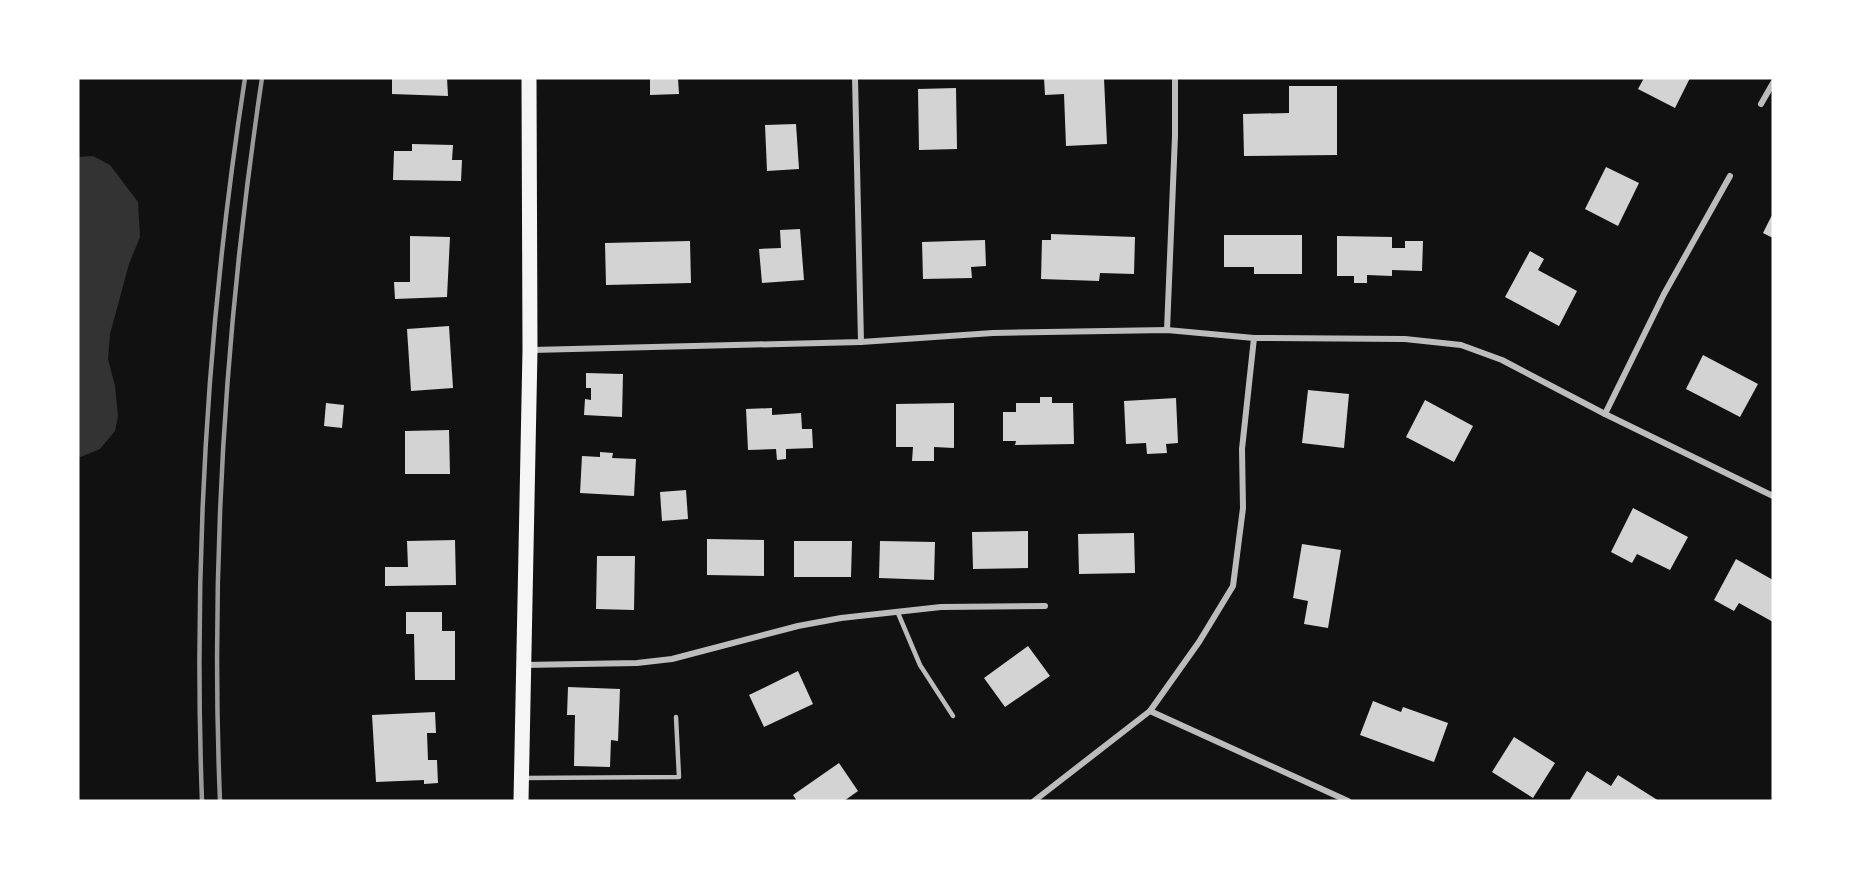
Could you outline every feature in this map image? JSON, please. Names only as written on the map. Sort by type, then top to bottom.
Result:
[{"type":"main road","points":[[521,801],[530,350],[529,78]]},
{"type":"street","points":[[855,78],[861,342]]},
{"type":"street","points":[[1167,330],[1175,136],[1175,78]]},
{"type":"street","points":[[1761,104],[1773,83]]},
{"type":"street","points":[[1605,414],[1664,294],[1730,176]]},
{"type":"street","points":[[530,350],[861,342],[993,333],[1167,330],[1254,338],[1405,339],[1461,345],[1502,360],[1605,414],[1773,496]]},
{"type":"street","points":[[1034,801],[1150,711],[1199,642],[1233,586],[1243,508],[1242,449],[1254,338]]},
{"type":"street","points":[[524,665],[637,663],[672,659],[798,626],[841,618],[941,607],[1045,606]]},
{"type":"street","points":[[1150,711],[1348,801]]},
{"type":"lane","points":[[898,613],[920,665],[953,716]]},
{"type":"lane","points":[[521,778],[679,777],[676,717]]},
{"type":"shaded area","points":[[93,156],[110,165],[138,202],[140,237],[129,264],[110,334],[108,359],[115,386],[118,416],[115,431],[100,449],[78,458],[78,157]]},
{"type":"building","points":[[392,78],[447,78],[448,96],[392,94]]},
{"type":"building","points":[[650,78],[678,78],[679,94],[650,95]]},
{"type":"building","points":[[1044,78],[1104,78],[1107,144],[1066,146],[1064,94],[1045,95]]},
{"type":"building","points":[[1644,78],[1690,78],[1675,108],[1638,89]]},
{"type":"building","points":[[1289,86],[1337,86],[1337,155],[1244,156],[1243,114],[1289,113]]},
{"type":"building","points":[[956,88],[957,149],[919,150],[918,89]]},
{"type":"building","points":[[796,124],[799,169],[767,171],[765,125]]},
{"type":"building","points":[[412,144],[453,145],[452,160],[462,160],[461,181],[393,180],[394,151],[412,151]]},
{"type":"building","points":[[1606,167],[1639,183],[1618,226],[1585,209]]},
{"type":"building","points":[[1773,213],[1773,238],[1763,233]]},
{"type":"building","points":[[800,229],[804,280],[762,283],[759,249],[781,248],[780,230]]},
{"type":"building","points":[[1051,234],[1135,237],[1134,274],[1100,273],[1099,281],[1041,279],[1042,240],[1051,240]]},
{"type":"building","points":[[1224,235],[1302,235],[1302,274],[1254,274],[1254,267],[1224,267]]},
{"type":"building","points":[[410,236],[450,237],[447,297],[395,299],[394,282],[410,282]]},
{"type":"building","points":[[1337,236],[1392,237],[1392,248],[1405,248],[1405,241],[1423,241],[1422,271],[1392,270],[1392,276],[1367,275],[1367,283],[1354,283],[1354,276],[1337,276]]},
{"type":"building","points":[[985,240],[986,266],[971,267],[972,278],[923,279],[922,242]]},
{"type":"building","points":[[690,241],[691,283],[606,285],[605,243]]},
{"type":"building","points":[[1530,251],[1544,259],[1538,270],[1577,291],[1559,326],[1505,297]]},
{"type":"building","points":[[449,326],[453,388],[411,391],[407,329]]},
{"type":"building","points":[[1703,355],[1758,384],[1740,417],[1686,389]]},
{"type":"building","points":[[586,373],[623,374],[622,417],[584,415],[585,399],[591,400],[591,388],[586,388]]},
{"type":"building","points":[[1308,390],[1349,394],[1344,448],[1302,443]]},
{"type":"building","points":[[1040,397],[1052,397],[1052,403],[1073,403],[1074,444],[1015,445],[1016,441],[1003,441],[1003,412],[1016,412],[1016,403],[1040,403]]},
{"type":"building","points":[[1176,398],[1178,443],[1166,444],[1167,453],[1147,454],[1146,443],[1126,444],[1124,401]]},
{"type":"building","points":[[1425,400],[1473,426],[1454,462],[1406,437]]},
{"type":"building","points":[[326,403],[344,405],[342,428],[324,426]]},
{"type":"building","points":[[954,403],[954,448],[934,447],[934,461],[912,461],[913,447],[896,447],[896,404]]},
{"type":"building","points":[[772,408],[772,415],[801,413],[802,429],[812,429],[813,448],[786,449],[786,459],[777,460],[776,449],[748,450],[746,409]]},
{"type":"building","points":[[449,430],[450,474],[405,474],[405,431]]},
{"type":"building","points":[[600,452],[613,453],[612,458],[636,459],[634,496],[580,493],[582,456],[600,457]]},
{"type":"building","points":[[686,490],[688,519],[662,521],[660,492]]},
{"type":"building","points":[[1633,508],[1688,537],[1670,570],[1637,554],[1632,563],[1611,552]]},
{"type":"building","points":[[1028,531],[1028,568],[973,569],[972,532]]},
{"type":"building","points":[[1134,533],[1135,573],[1079,574],[1078,534]]},
{"type":"building","points":[[707,539],[764,540],[764,576],[707,575]]},
{"type":"building","points":[[455,540],[456,585],[385,586],[385,567],[408,567],[407,541]]},
{"type":"building","points":[[794,541],[852,541],[851,577],[794,577]]},
{"type":"building","points":[[880,541],[935,542],[934,580],[879,578]]},
{"type":"building","points":[[1302,544],[1341,550],[1328,628],[1304,624],[1308,601],[1293,598]]},
{"type":"building","points":[[597,556],[635,556],[634,610],[596,609]]},
{"type":"building","points":[[1736,559],[1773,580],[1773,622],[1739,603],[1734,611],[1714,600]]},
{"type":"building","points":[[406,612],[442,612],[442,631],[455,631],[455,680],[415,680],[414,634],[406,634]]},
{"type":"building","points":[[1028,646],[1050,676],[1005,707],[984,678]]},
{"type":"building","points":[[798,671],[813,704],[764,727],[749,695]]},
{"type":"building","points":[[568,687],[620,689],[618,741],[611,740],[610,767],[574,766],[575,715],[567,715]]},
{"type":"building","points":[[1373,701],[1401,712],[1403,707],[1448,723],[1434,762],[1360,735]]},
{"type":"building","points":[[435,712],[436,733],[427,733],[428,760],[437,760],[438,783],[424,784],[424,780],[376,782],[372,715]]},
{"type":"building","points":[[1514,737],[1555,763],[1533,798],[1492,772]]},
{"type":"building","points":[[839,763],[858,791],[844,801],[797,801],[793,795]]},
{"type":"building","points":[[1587,771],[1611,786],[1618,775],[1659,801],[1569,801]]},
{"type":"railway","points":[[202,801],[200,620],[206,438],[221,257],[245,78]]},
{"type":"railway","points":[[220,801],[217,620],[224,439],[239,258],[262,78]]}]
